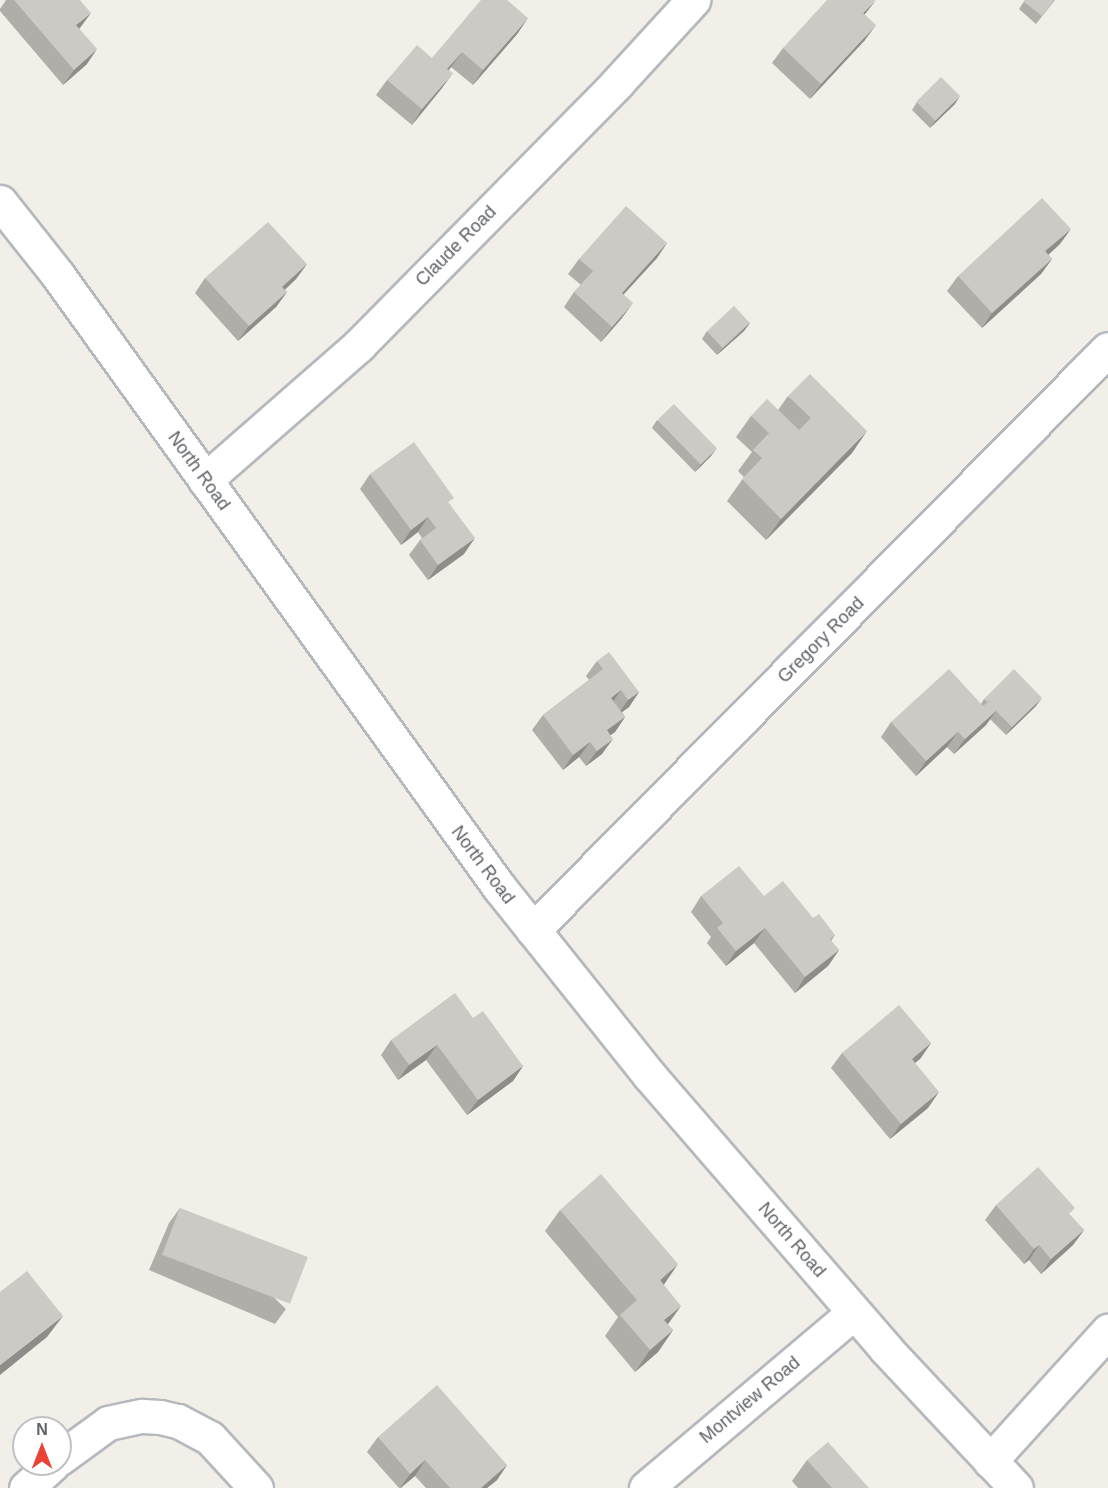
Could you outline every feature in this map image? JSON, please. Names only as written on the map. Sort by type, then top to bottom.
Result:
[{"type":"street","name":"Claude Road","points":[[205,480],[358,345],[617,83],[693,0]]},
{"type":"street","name":"North Road","points":[[0,202],[533,930],[649,1075],[854,1312],[1016,1488]]},
{"type":"street","name":"Gregory Road","points":[[533,930],[1108,349]]},
{"type":"street","name":"Montview Road","points":[[646,1488],[854,1312]]},
{"type":"street","points":[[990,1461],[1108,1331]]},
{"type":"street","points":[[72,1449],[108,1423],[142,1416],[160,1417],[178,1421],[210,1438],[256,1488]]},
{"type":"street","points":[[26,1488],[40,1476]]},
{"type":"building","points":[[14,0],[80,0],[91,13],[76,25],[97,49],[74,70]]},
{"type":"building","points":[[481,0],[507,0],[528,18],[483,70],[462,52],[447,69],[453,73],[422,109],[387,80],[417,45],[432,58]]},
{"type":"building","points":[[827,0],[875,0],[863,13],[876,25],[821,84],[783,48]]},
{"type":"building","points":[[1025,0],[1054,0],[1042,16],[1024,2]]},
{"type":"building","points":[[941,77],[960,96],[935,121],[916,102]]},
{"type":"building","points":[[1042,198],[1071,229],[1045,251],[1052,259],[992,313],[958,276]]},
{"type":"building","points":[[626,206],[667,243],[622,293],[633,303],[612,327],[574,292],[593,271],[579,259]]},
{"type":"building","points":[[268,222],[307,264],[282,287],[287,292],[249,326],[205,278]]},
{"type":"building","points":[[734,306],[750,323],[723,348],[707,331]]},
{"type":"building","points":[[810,374],[867,431],[781,519],[742,479],[762,458],[753,450],[769,433],[751,416],[767,399],[799,430],[811,418],[788,396]]},
{"type":"building","points":[[674,404],[717,449],[701,465],[657,420]]},
{"type":"building","points":[[414,442],[454,498],[448,502],[475,538],[438,565],[420,540],[436,528],[428,517],[411,530],[370,474]]},
{"type":"building","points":[[609,652],[639,692],[628,700],[621,690],[611,698],[625,717],[607,730],[613,739],[597,751],[590,742],[573,755],[543,715],[603,669],[597,661]]},
{"type":"building","points":[[949,669],[983,706],[989,701],[997,710],[965,739],[958,732],[926,761],[891,722]]},
{"type":"building","points":[[1014,669],[1042,698],[1012,727],[989,701],[984,699]]},
{"type":"building","points":[[739,866],[764,896],[783,881],[813,918],[819,914],[835,935],[830,939],[839,950],[805,977],[765,928],[736,951],[717,928],[723,923],[701,896]]},
{"type":"building","points":[[455,993],[473,1018],[483,1011],[523,1066],[478,1100],[437,1045],[409,1065],[391,1040]]},
{"type":"building","points":[[899,1005],[931,1043],[912,1059],[939,1092],[901,1124],[842,1053]]},
{"type":"building","points":[[1038,1167],[1075,1208],[1069,1214],[1084,1230],[1051,1259],[1039,1245],[1034,1249],[996,1205]]},
{"type":"building","points":[[601,1174],[678,1264],[660,1280],[681,1306],[664,1320],[673,1330],[650,1350],[620,1315],[637,1300],[560,1210]]},
{"type":"building","points":[[180,1208],[308,1257],[290,1304],[162,1255]]},
{"type":"building","points":[[27,1271],[63,1316],[0,1365],[0,1292]]},
{"type":"building","points":[[437,1385],[507,1465],[481,1488],[450,1488],[425,1460],[410,1474],[378,1437]]},
{"type":"building","points":[[828,1442],[869,1488],[832,1488],[807,1460]]}]
